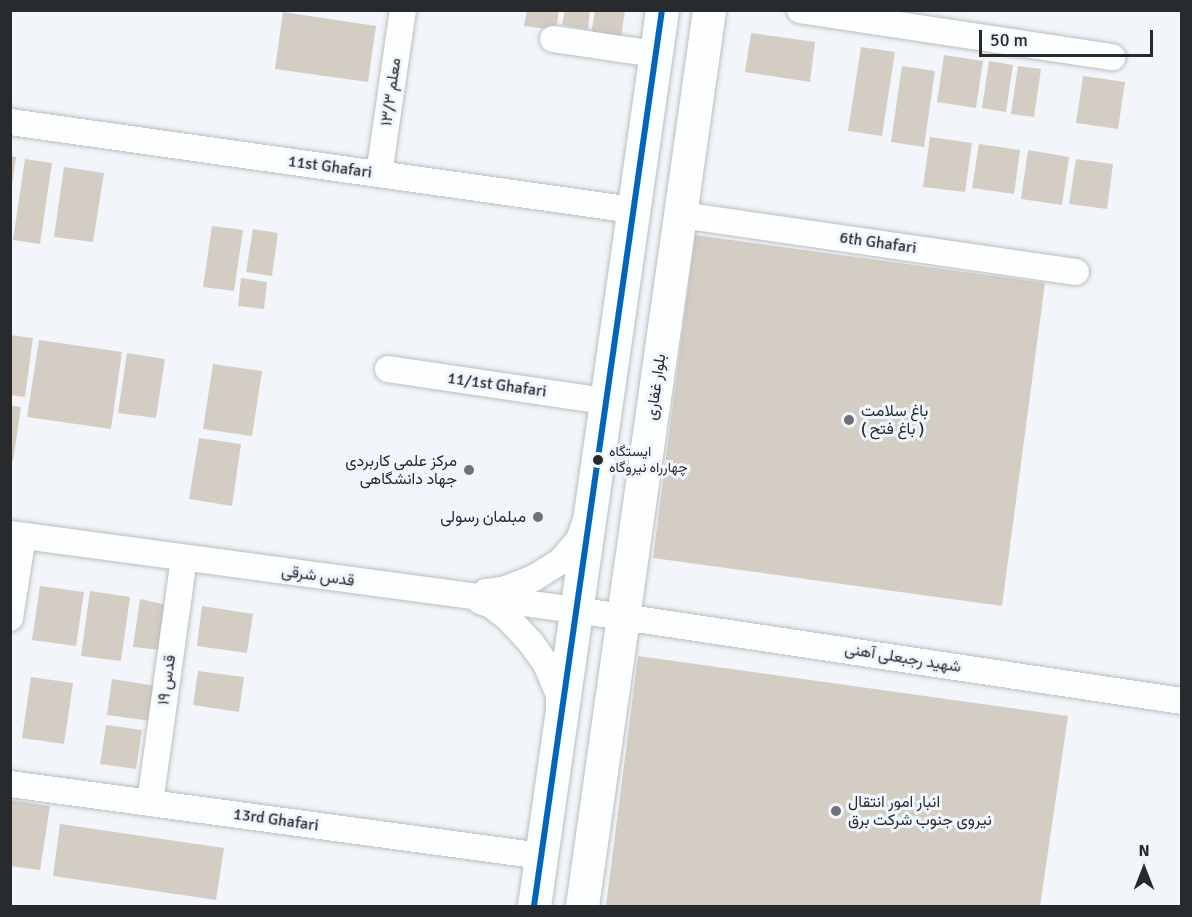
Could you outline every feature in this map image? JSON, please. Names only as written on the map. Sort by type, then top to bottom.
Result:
[{"type":"main road","points":[[534,906],[662,10]]},
{"type":"main road","name":"بلوار غفاری","points":[[582,906],[625,617],[709,10]]},
{"type":"street","name":"معلم ۱۳/۳","points":[[379,174],[403,10]]},
{"type":"street","points":[[800,10],[1112,57]]},
{"type":"street","points":[[553,39],[656,54]]},
{"type":"street","name":"11st Ghafari","points":[[18,123],[633,210]]},
{"type":"street","name":"6th Ghafari","points":[[681,215],[1076,272]]},
{"type":"street","name":"11/1st Ghafari","points":[[388,369],[606,401]]},
{"type":"street","points":[[460,595],[503,590],[534,579],[560,561],[579,540],[591,508]]},
{"type":"street","points":[[10,618],[17,535]]},
{"type":"street","name":"قدس شرقی","points":[[17,535],[625,617]]},
{"type":"street","name":"قدس ۱۹","points":[[150,803],[184,558]]},
{"type":"street","points":[[460,595],[491,605],[507,617],[541,657],[559,695],[559,733]]},
{"type":"street","name":"شهید رجبعلی آهنی","points":[[625,617],[1182,700]]},
{"type":"street","name":"13rd Ghafari","points":[[10,784],[541,856]]},
{"type":"building","points":[[527,10],[559,10],[556,30],[524,26]]},
{"type":"building","points":[[565,10],[590,10],[588,29],[562,25]]},
{"type":"building","points":[[595,10],[625,10],[621,39],[591,35]]},
{"type":"building","points":[[283,12],[376,26],[368,82],[275,69]]},
{"type":"building","points":[[751,33],[815,42],[810,82],[745,72]]},
{"type":"building","points":[[861,47],[895,52],[882,136],[848,131]]},
{"type":"building","points":[[944,55],[983,61],[976,108],[937,102]]},
{"type":"building","points":[[989,61],[1013,65],[1006,112],[982,108]]},
{"type":"building","points":[[902,66],[935,71],[924,147],[891,142]]},
{"type":"building","points":[[1018,66],[1041,69],[1034,117],[1011,114]]},
{"type":"building","points":[[1083,76],[1125,82],[1118,129],[1076,123]]},
{"type":"building","points":[[930,137],[972,143],[965,192],[923,187]]},
{"type":"building","points":[[979,144],[1020,150],[1014,194],[972,188]]},
{"type":"building","points":[[1028,150],[1069,157],[1062,205],[1021,199]]},
{"type":"building","points":[[10,156],[16,157],[12,186],[10,186]]},
{"type":"building","points":[[25,159],[52,163],[40,244],[13,240]]},
{"type":"building","points":[[1076,159],[1113,164],[1107,209],[1069,204]]},
{"type":"building","points":[[64,167],[104,173],[93,242],[54,237]]},
{"type":"building","points":[[212,226],[243,230],[234,291],[203,287]]},
{"type":"building","points":[[253,229],[278,233],[272,276],[246,272]]},
{"type":"building","name":"باغ سلامت ( باغ فتح )","points":[[695,235],[1045,283],[1002,606],[653,558]]},
{"type":"building","points":[[241,278],[267,282],[264,309],[238,306]]},
{"type":"building","points":[[10,335],[33,338],[25,397],[10,395]]},
{"type":"building","points":[[39,340],[122,352],[111,429],[27,417]]},
{"type":"building","points":[[127,353],[165,359],[156,418],[118,413]]},
{"type":"building","points":[[213,364],[262,371],[252,436],[203,429]]},
{"type":"building","points":[[10,405],[21,407],[13,461],[10,461]]},
{"type":"building","points":[[199,438],[241,444],[232,506],[189,499]]},
{"type":"building","points":[[40,586],[84,592],[76,646],[32,640]]},
{"type":"building","points":[[90,591],[130,597],[121,661],[81,656]]},
{"type":"building","points":[[140,599],[167,605],[162,650],[133,647]]},
{"type":"building","points":[[202,606],[253,614],[247,653],[197,646]]},
{"type":"building","name":"انبار امور انتقال نیروی جنوب شرکت برق","points":[[638,656],[1068,716],[1040,906],[606,906]]},
{"type":"building","points":[[198,671],[244,677],[239,712],[193,705]]},
{"type":"building","points":[[31,677],[73,683],[64,744],[22,738]]},
{"type":"building","points":[[112,679],[156,686],[151,721],[107,715]]},
{"type":"building","points":[[106,725],[142,730],[136,769],[100,764]]},
{"type":"building","points":[[10,800],[50,806],[40,870],[10,866]]},
{"type":"building","points":[[60,824],[224,848],[216,900],[53,876]]},
{"type":"transit line","points":[[534,906],[662,10]]},
{"type":"place","name":"باغ سلامت ( باغ فتح )","points":[[849,420]]},
{"type":"place","name":"ایستگاه چهارراه نیروگاه","points":[[598,460]]},
{"type":"place","name":"مرکز علمی کاربردی جهاد دانشگاهی","points":[[469,470]]},
{"type":"place","name":"مبلمان رسولی","points":[[538,517]]},
{"type":"place","name":"انبار امور انتقال نیروی جنوب شرکت برق","points":[[836,811]]}]
